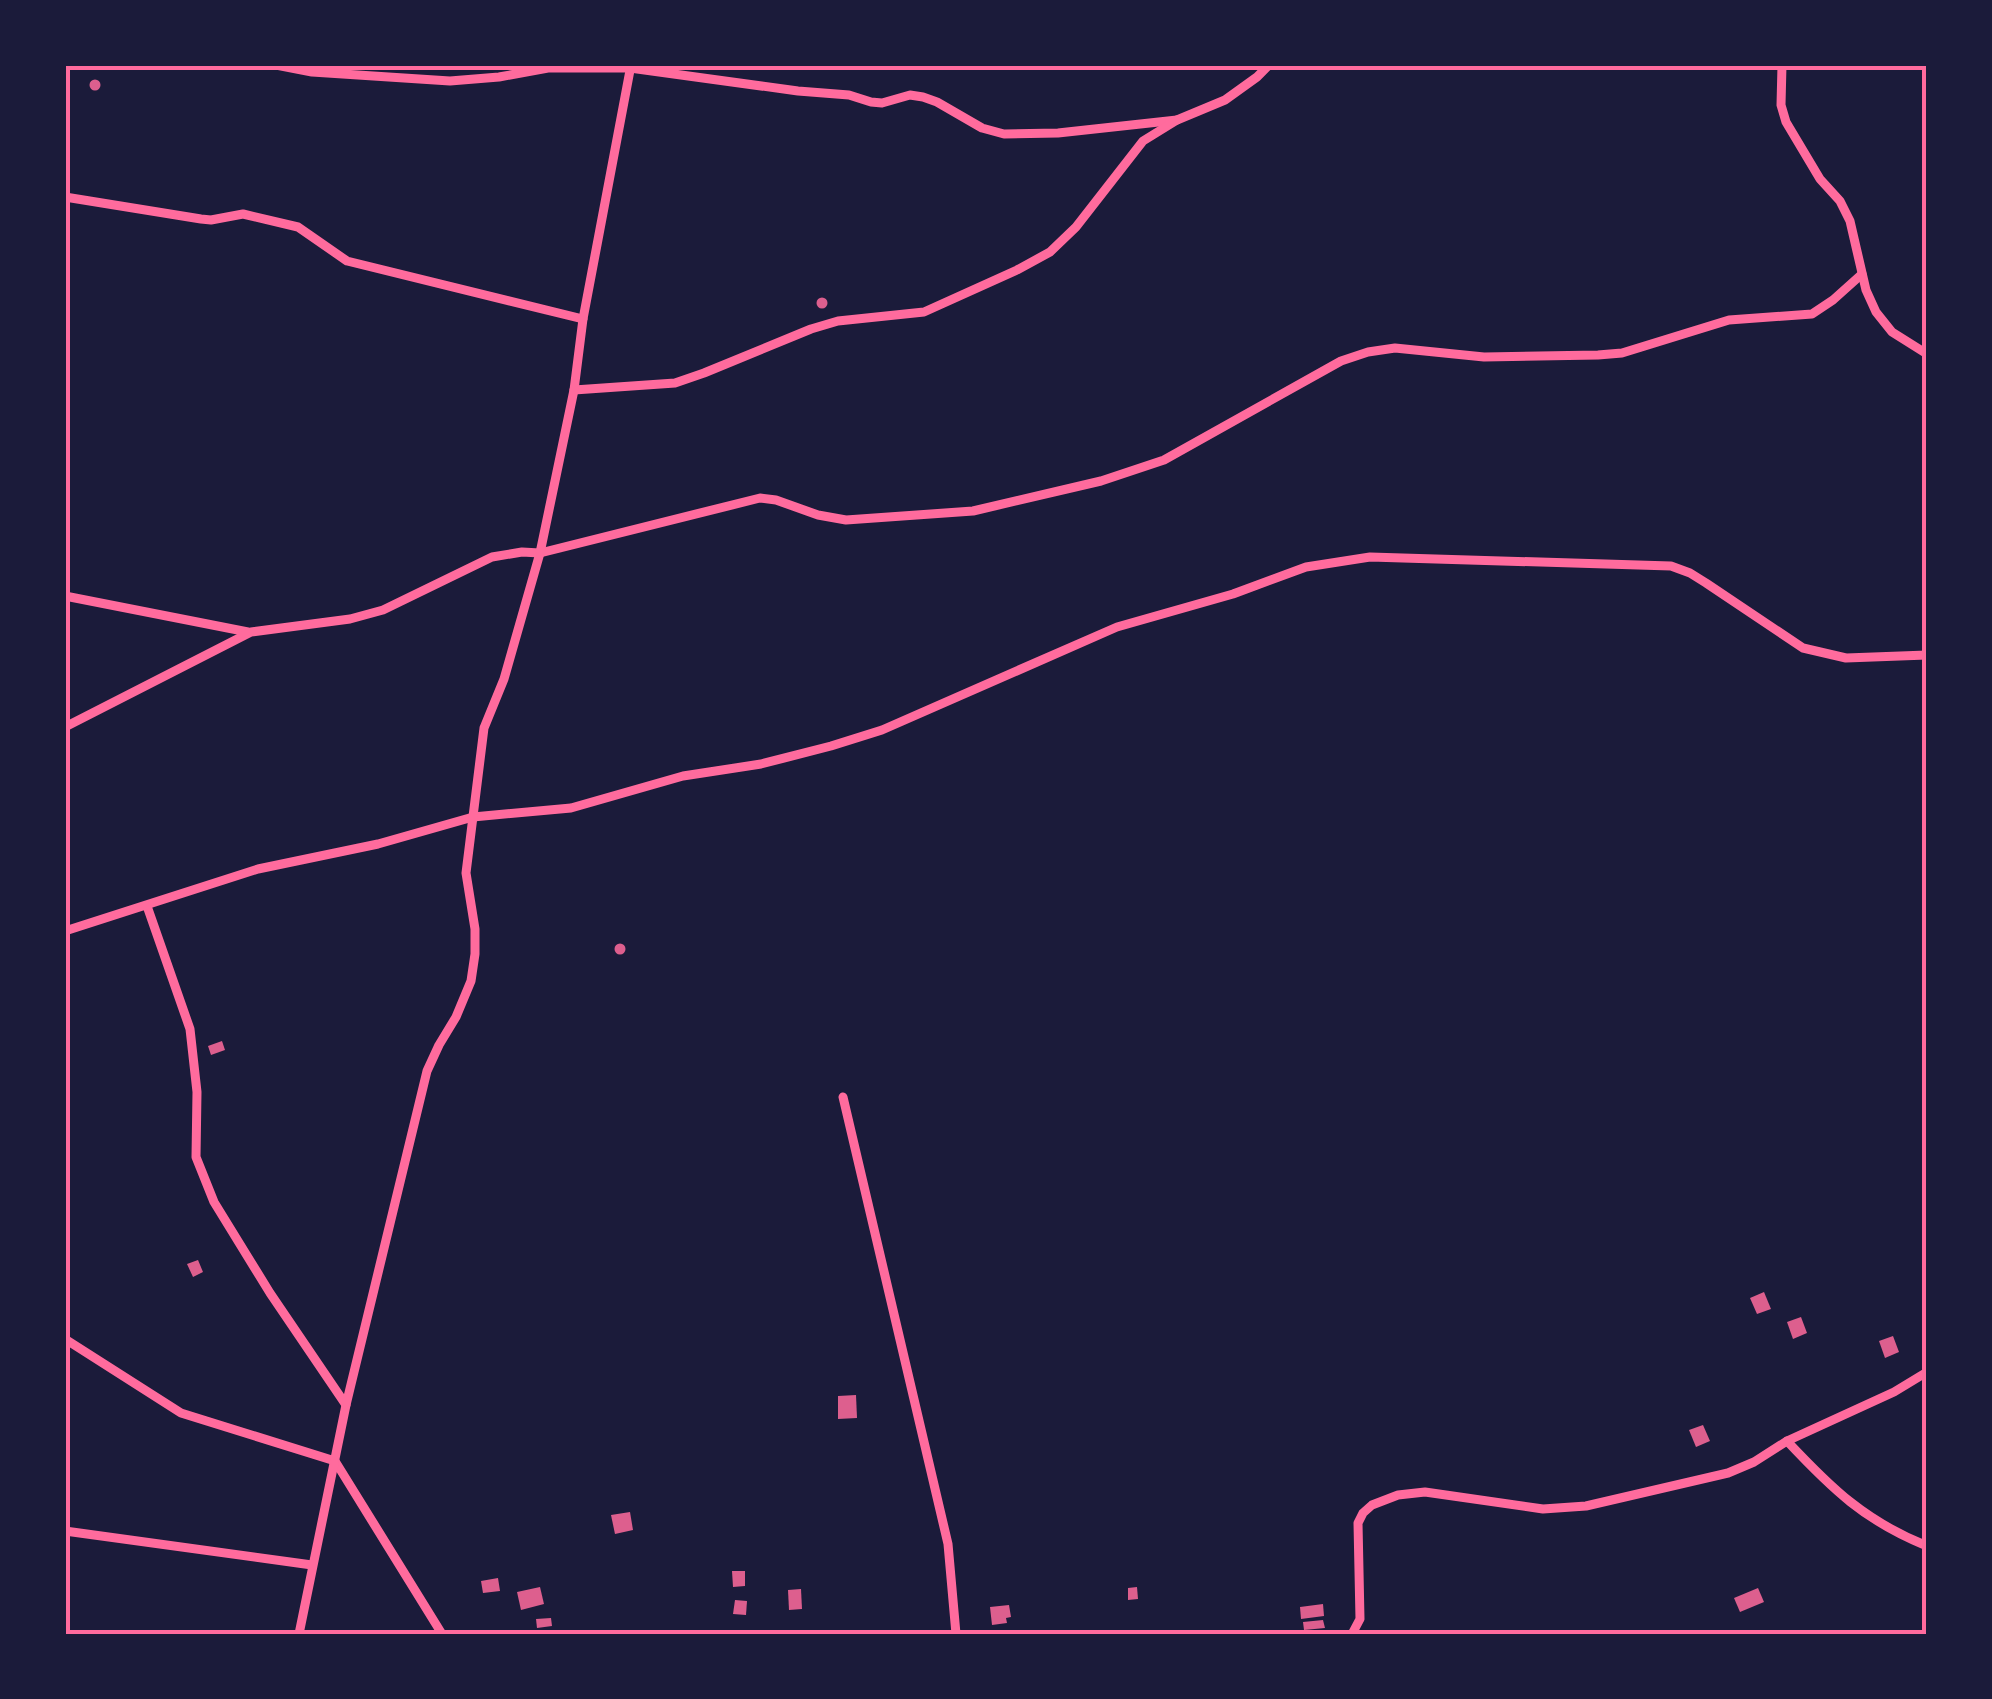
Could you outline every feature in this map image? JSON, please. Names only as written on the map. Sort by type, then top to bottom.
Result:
[{"type":"street","points":[[276,65],[312,72],[450,81],[474,81],[548,68],[631,66],[798,92],[849,95],[871,102],[910,95],[924,97],[982,128],[1004,134],[1058,134],[1177,120]]},
{"type":"street","points":[[574,390],[675,383],[811,328],[924,312],[1017,270],[1050,252],[1076,227],[1143,141],[1177,120],[1225,100],[1269,65]]},
{"type":"street","points":[[1782,65],[1781,105],[1786,122],[1850,222],[1876,312],[1892,332],[1927,354]]},
{"type":"street","points":[[299,1634],[346,1404],[427,1071],[472,981],[475,929],[466,873],[484,728],[501,688],[540,553],[574,390],[583,319],[631,66]]},
{"type":"street","points":[[65,197],[201,220],[243,214],[298,227],[347,262],[583,319]]},
{"type":"street","points":[[65,596],[251,632],[350,620],[383,610],[492,557],[540,553],[760,498],[846,520],[973,511],[1100,481],[1164,460],[1328,368],[1368,352],[1395,348],[1484,357],[1622,352],[1730,320],[1812,314],[1862,274]]},
{"type":"street","points":[[65,931],[258,869],[378,844],[473,817],[571,808],[683,776],[761,764],[831,746],[882,730],[1118,627],[1233,594],[1306,567],[1370,557],[1671,566],[1706,583],[1803,648],[1846,658],[1927,655]]},
{"type":"street","points":[[65,727],[251,632]]},
{"type":"street","points":[[148,906],[190,1029],[199,1165],[223,1217],[346,1404]]},
{"type":"street","points":[[843,1097],[948,1544],[956,1634]]},
{"type":"street","points":[[65,1339],[181,1413],[335,1461],[442,1634]]},
{"type":"street","points":[[1352,1634],[1360,1619],[1358,1523],[1362,1512],[1372,1505],[1398,1495],[1425,1492],[1543,1510],[1586,1506],[1728,1473],[1927,1372]]},
{"type":"street","points":[[1786,1441],[1858,1510],[1927,1546]]},
{"type":"street","points":[[65,1531],[312,1564]]},
{"type":"building","points":[[95,79],[101,85],[95,91],[89,85]]},
{"type":"building","points":[[822,297],[828,303],[822,309],[816,303]]},
{"type":"building","points":[[620,943],[626,949],[620,955],[614,949]]},
{"type":"building","points":[[222,1041],[225,1050],[211,1055],[208,1046]]},
{"type":"building","points":[[198,1260],[203,1272],[193,1277],[187,1264]]},
{"type":"building","points":[[1764,1292],[1771,1309],[1757,1314],[1750,1298]]},
{"type":"building","points":[[1801,1317],[1807,1333],[1793,1339],[1787,1322]]},
{"type":"building","points":[[1893,1336],[1899,1352],[1885,1358],[1879,1341]]},
{"type":"building","points":[[856,1395],[857,1418],[838,1419],[838,1396]]},
{"type":"building","points":[[1703,1425],[1710,1441],[1696,1447],[1689,1430]]},
{"type":"building","points":[[630,1512],[633,1530],[615,1534],[611,1515]]},
{"type":"building","points":[[732,1571],[745,1571],[745,1586],[733,1587]]},
{"type":"building","points":[[498,1578],[500,1591],[483,1593],[481,1581]]},
{"type":"building","points":[[540,1587],[544,1604],[521,1610],[517,1592]]},
{"type":"building","points":[[1137,1587],[1138,1599],[1128,1600],[1128,1588]]},
{"type":"building","points":[[1758,1588],[1764,1602],[1740,1612],[1734,1598]]},
{"type":"building","points":[[801,1589],[802,1609],[789,1610],[788,1590]]},
{"type":"building","points":[[735,1600],[747,1601],[746,1615],[733,1614]]},
{"type":"building","points":[[1323,1604],[1324,1616],[1301,1619],[1300,1607]]},
{"type":"building","points":[[1009,1605],[1011,1617],[1006,1618],[1007,1623],[992,1625],[990,1607]]},
{"type":"building","points":[[551,1618],[552,1626],[537,1628],[536,1619]]},
{"type":"building","points":[[1323,1620],[1325,1628],[1304,1630],[1303,1622]]}]
